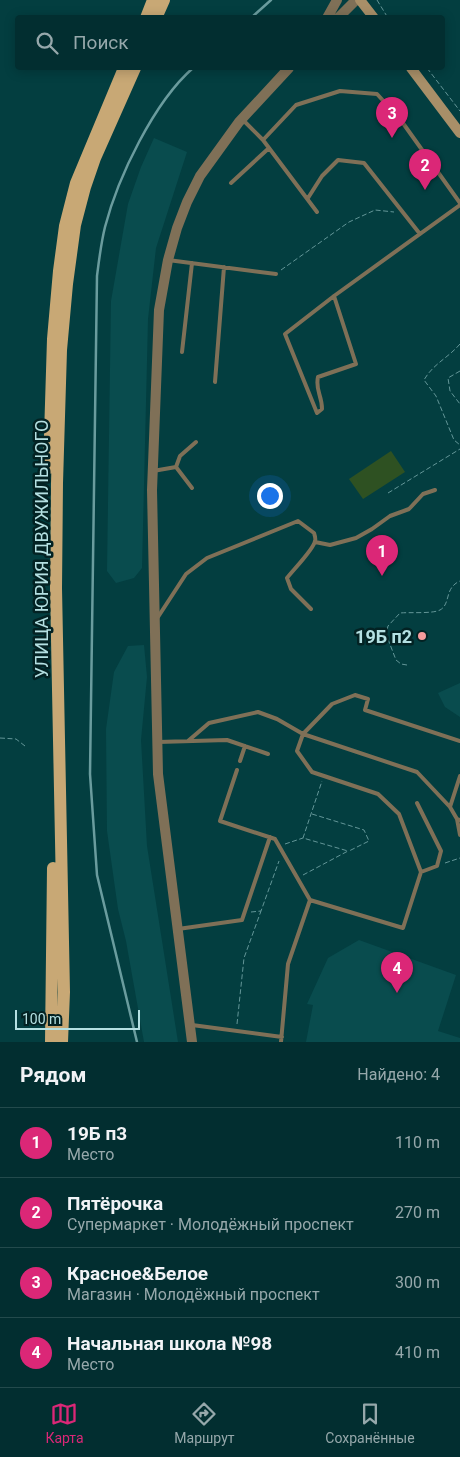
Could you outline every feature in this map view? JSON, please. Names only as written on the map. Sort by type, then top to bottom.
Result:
[{"type":"main road","points":[[147,15],[153,0]]},
{"type":"main road","points":[[157,15],[164,0]]},
{"type":"main road","points":[[360,0],[372,15]]},
{"type":"main road","name":"УЛИЦА ЮРИЯ ДВУЖИЛЬНОГО","points":[[51,1042],[53,885],[49,441],[53,339],[65,226],[76,183],[123,70]]},
{"type":"main road","name":"УЛИЦА ЮРИЯ ДВУЖИЛЬНОГО","points":[[62,1042],[64,992],[56,553],[61,350],[66,284],[75,225],[95,158],[134,70]]},
{"type":"main road","points":[[413,70],[459,131]]},
{"type":"street","points":[[329,15],[337,0]]},
{"type":"street","points":[[341,15],[356,0]]},
{"type":"street","points":[[192,1042],[158,774],[153,472],[159,310],[168,260],[177,228],[200,176],[241,119],[287,70]]},
{"type":"lane","points":[[263,140],[296,105],[340,91],[377,94],[400,119],[460,204],[334,296],[285,334],[317,413],[322,409],[322,400],[316,386],[318,377],[356,364],[334,296]]},
{"type":"lane","points":[[241,119],[270,148],[317,212]]},
{"type":"lane","points":[[231,183],[270,148]]},
{"type":"lane","points":[[308,198],[322,176],[338,160],[364,163],[420,234]]},
{"type":"lane","points":[[168,260],[276,274]]},
{"type":"lane","points":[[182,352],[192,263]]},
{"type":"lane","points":[[214,382],[224,267]]},
{"type":"lane","points":[[176,467],[180,456],[196,442]]},
{"type":"lane","points":[[153,472],[176,467]]},
{"type":"lane","points":[[176,467],[192,488]]},
{"type":"lane","points":[[315,542],[330,545],[356,538],[372,530],[390,516],[409,509],[422,494],[435,490]]},
{"type":"lane","points":[[155,621],[186,574],[207,558],[298,521],[314,533],[315,542],[310,551],[287,578],[291,589],[311,609]]},
{"type":"lane","points":[[237,770],[220,821],[275,839],[310,900],[403,928],[421,872],[399,814],[378,794],[312,772],[297,751],[303,734],[332,704],[355,695],[368,699],[365,710],[460,741]]},
{"type":"lane","points":[[188,741],[209,723],[258,712],[277,719],[303,734],[417,772],[450,807],[458,819],[460,835]]},
{"type":"lane","points":[[158,742],[227,740],[268,754]]},
{"type":"lane","points":[[240,761],[245,746]]},
{"type":"lane","points":[[450,807],[460,776]]},
{"type":"lane","points":[[417,803],[442,851],[437,866],[421,872]]},
{"type":"lane","points":[[178,929],[242,920],[270,837]]},
{"type":"lane","points":[[190,1025],[236,1031],[281,1040],[288,964],[310,900]]},
{"type":"path","points":[[381,0],[378,1],[386,15]]},
{"type":"path","points":[[429,70],[460,111]]},
{"type":"path","points":[[276,274],[349,222],[375,210],[402,213]]},
{"type":"path","points":[[460,344],[452,353],[432,367],[424,380],[436,396],[454,440],[460,445]]},
{"type":"path","points":[[460,371],[448,378],[450,391],[460,404]]},
{"type":"path","points":[[388,493],[460,449]]},
{"type":"path","points":[[407,665],[401,664],[396,660],[386,634],[388,626],[400,613],[434,612],[440,610],[445,605],[451,587],[460,581]]},
{"type":"path","points":[[0,738],[16,740],[25,746]]},
{"type":"path","points":[[303,838],[324,776]]},
{"type":"path","points":[[298,878],[369,841],[364,830],[311,813]]},
{"type":"path","points":[[279,846],[303,838],[348,852]]},
{"type":"path","points":[[236,1031],[244,958],[281,856]]},
{"type":"path","points":[[437,866],[460,858]]},
{"type":"path","points":[[245,912],[261,911]]},
{"type":"shaded area","points":[[154,138],[187,152],[156,248],[148,319],[142,568],[134,578],[116,583],[107,571],[111,301],[128,204]]},
{"type":"shaded area","points":[[144,645],[147,677],[141,740],[147,846],[178,1042],[144,1042],[126,941],[118,909],[107,831],[106,729],[114,672],[128,646]]},
{"type":"shaded area","points":[[460,683],[460,717],[445,707],[438,693]]},
{"type":"shaded area","points":[[359,940],[456,975],[438,1031],[460,1038],[460,1042],[306,1042],[313,1005],[307,1004],[328,958]]},
{"type":"green space","points":[[391,451],[405,472],[363,499],[349,479]]},
{"type":"railway","points":[[254,15],[271,0]]},
{"type":"railway","points":[[137,1042],[97,875],[90,774],[97,276],[105,227],[128,164],[151,120],[165,100],[191,70]]},
{"type":"place","name":"Красное&Белое","points":[[392,138]]},
{"type":"place","name":"Пятёрочка","points":[[425,190]]},
{"type":"place","name":"19Б п3","points":[[382,576]]},
{"type":"place","name":"19Б п2","points":[[422,636]]},
{"type":"place","name":"Начальная школа №98","points":[[397,993]]}]
